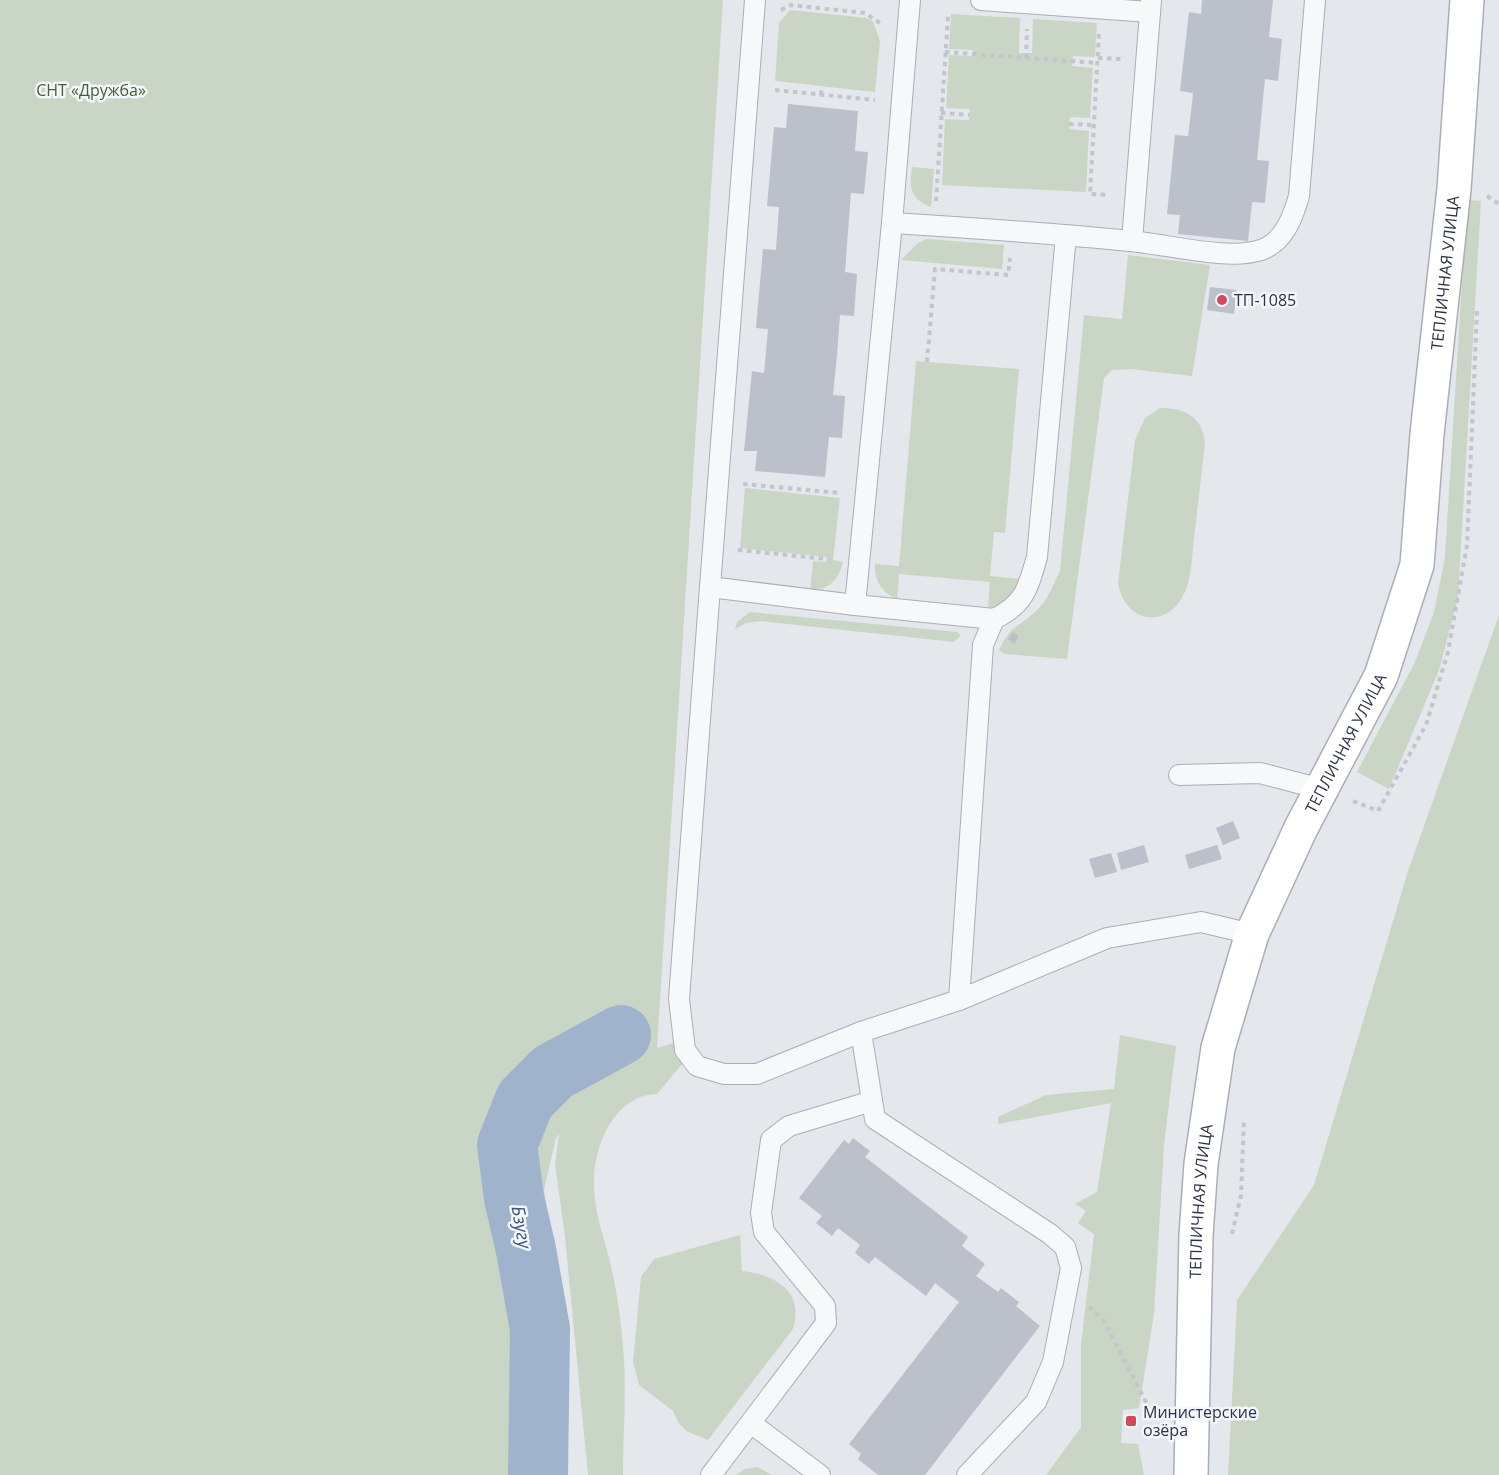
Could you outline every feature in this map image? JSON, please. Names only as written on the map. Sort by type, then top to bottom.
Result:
[{"type":"street","name":"ТЕПЛИЧНАЯ УЛИЦА","points":[[1191,1475],[1196,1235],[1201,1164],[1218,1048],[1252,934],[1321,789],[1381,676],[1417,565],[1427,434],[1454,189],[1467,0]]},
{"type":"lane","points":[[755,0],[679,999],[686,1050],[697,1066],[724,1074],[756,1074],[861,1032],[959,1000],[1107,938],[1202,922],[1252,934]]},
{"type":"lane","points":[[855,605],[892,223],[910,0]]},
{"type":"lane","points":[[981,0],[1117,10],[1150,6],[1131,241]]},
{"type":"lane","points":[[892,223],[1131,241],[1242,254],[1264,249],[1281,235],[1292,218],[1299,196],[1316,0]]},
{"type":"lane","points":[[710,587],[994,619],[1012,610],[1027,591],[1037,557],[1066,236]]},
{"type":"lane","points":[[959,1000],[983,645],[994,619]]},
{"type":"lane","points":[[1179,775],[1260,773],[1321,789]]},
{"type":"lane","points":[[861,1032],[874,1119],[1050,1233],[1065,1247],[1071,1268],[1053,1362],[1036,1402],[967,1475]]},
{"type":"lane","points":[[711,1475],[752,1424],[826,1323],[825,1306],[764,1232],[761,1213],[771,1140],[789,1126],[872,1101]]},
{"type":"lane","points":[[752,1424],[820,1475]]},
{"type":"path","points":[[776,18],[781,10],[790,5],[865,13],[882,25]]},
{"type":"path","points":[[935,207],[948,16]]},
{"type":"path","points":[[1026,58],[1028,21]]},
{"type":"path","points":[[1100,24],[1090,194],[1116,195]]},
{"type":"path","points":[[945,52],[1098,62],[1127,59]]},
{"type":"path","points":[[821,86],[821,95]]},
{"type":"path","points":[[768,90],[879,100]]},
{"type":"path","points":[[942,113],[970,115]]},
{"type":"path","points":[[1069,124],[1094,125]]},
{"type":"path","points":[[927,362],[935,269],[1008,275],[1010,255]]},
{"type":"path","points":[[736,483],[845,494]]},
{"type":"path","points":[[731,549],[827,559]]},
{"type":"path","points":[[1232,1238],[1241,1195],[1244,1115]]},
{"type":"path","points":[[1066,1291],[1094,1310],[1104,1321],[1147,1404]]},
{"type":"green space","name":"СНТ «Дружба»","points":[[0,0],[723,0],[657,1048],[680,1041],[683,1063],[657,1094],[629,1103],[618,1113],[602,1140],[595,1170],[596,1206],[613,1276],[622,1337],[625,1379],[623,1475],[588,1475],[565,1237],[555,1164],[559,1134],[556,1138],[544,1190],[554,1269],[563,1383],[560,1475],[0,1475]]},
{"type":"green space","points":[[790,10],[866,18],[873,21],[880,41],[875,92],[775,81],[779,23]]},
{"type":"green space","points":[[951,14],[1020,18],[1019,53],[1032,53],[1033,19],[1097,23],[1095,57],[1073,56],[1072,66],[1093,68],[1090,118],[1070,117],[1069,129],[1089,131],[1086,192],[942,185],[945,119],[969,120],[970,109],[946,108],[949,55],[973,56],[973,50],[949,49]]},
{"type":"green space","points":[[912,167],[934,169],[931,207],[924,204],[912,192]]},
{"type":"green space","points":[[1467,200],[1481,201],[1458,598],[1439,670],[1389,789],[1357,772],[1415,662],[1434,612],[1445,557]]},
{"type":"green space","points":[[927,239],[1004,245],[1002,269],[901,260],[918,243]]},
{"type":"green space","points":[[1128,255],[1210,265],[1192,376],[1131,369],[1112,370],[1104,378],[1067,659],[1004,654],[999,650],[1008,635],[1039,608],[1060,571],[1084,315],[1122,319]]},
{"type":"green space","points":[[916,361],[1019,369],[1005,533],[994,532],[990,576],[1020,579],[1012,595],[998,608],[988,607],[990,582],[899,574],[897,599],[883,590],[878,581],[875,564],[899,566]]},
{"type":"green space","points":[[1160,408],[1178,410],[1192,416],[1201,427],[1205,444],[1191,565],[1185,592],[1178,604],[1168,612],[1158,617],[1148,617],[1138,614],[1129,607],[1122,597],[1118,583],[1135,440],[1145,418]]},
{"type":"green space","points":[[745,488],[840,498],[833,560],[843,562],[839,574],[832,583],[816,590],[810,590],[813,561],[826,562],[827,557],[740,548]]},
{"type":"green space","points":[[750,612],[957,632],[961,635],[954,642],[760,621],[746,623],[735,629],[737,622]]},
{"type":"green space","points":[[1499,615],[1499,1475],[1228,1475],[1237,1300],[1314,1185],[1408,871]]},
{"type":"green space","points":[[1120,1035],[1176,1046],[1164,1145],[1154,1314],[1139,1408],[1123,1410],[1121,1443],[1138,1444],[1144,1475],[1046,1475],[1081,1427],[1081,1345],[1094,1234],[1078,1223],[1086,1211],[1075,1204],[1097,1192],[1111,1103],[998,1124],[998,1117],[1046,1095],[1114,1089]]},
{"type":"green space","points":[[740,1235],[742,1271],[766,1276],[784,1287],[791,1295],[796,1316],[793,1329],[708,1440],[686,1431],[678,1422],[673,1411],[639,1385],[633,1362],[641,1277],[654,1259]]},
{"type":"green space","points":[[757,1467],[772,1475],[736,1475],[745,1469]]},
{"type":"building","points":[[1202,0],[1273,0],[1269,37],[1282,39],[1278,81],[1265,79],[1257,160],[1269,161],[1265,203],[1252,202],[1248,241],[1178,234],[1180,215],[1167,214],[1175,135],[1188,136],[1191,112],[1193,93],[1180,91],[1189,12],[1201,14]]},
{"type":"building","points":[[788,104],[858,111],[855,151],[868,152],[864,194],[851,193],[845,272],[857,274],[854,316],[840,315],[833,395],[845,396],[842,438],[829,437],[825,477],[755,471],[757,451],[744,451],[752,371],[764,373],[768,329],[756,328],[763,249],[776,250],[779,207],[767,206],[774,127],[786,128]]},
{"type":"building","name":"ТП-1085","points":[[1210,287],[1237,290],[1234,314],[1207,310]]},
{"type":"building","points":[[1013,632],[1019,636],[1014,644],[1008,639]]},
{"type":"building","points":[[1233,821],[1240,838],[1223,845],[1216,828]]},
{"type":"building","points":[[1144,845],[1149,862],[1121,870],[1117,853]]},
{"type":"building","points":[[1217,845],[1222,859],[1189,869],[1185,855]]},
{"type":"building","points":[[1111,853],[1117,872],[1095,878],[1089,859]]},
{"type":"building","points":[[853,1138],[870,1151],[865,1157],[968,1237],[962,1246],[985,1264],[976,1276],[998,1292],[1001,1288],[1019,1302],[1016,1306],[1040,1326],[925,1475],[878,1475],[858,1459],[861,1454],[849,1444],[959,1302],[935,1283],[926,1296],[875,1257],[869,1264],[855,1253],[860,1245],[838,1228],[832,1236],[816,1223],[822,1216],[799,1198],[844,1140],[849,1144]]},
{"type":"waterway","name":"Бзугу","points":[[538,1475],[540,1329],[514,1198],[507,1145],[525,1100],[553,1072],[621,1035]]},
{"type":"place","name":"ТП-1085","points":[[1222,300]]},
{"type":"place","name":"Министерские озёра","points":[[1131,1421]]}]
